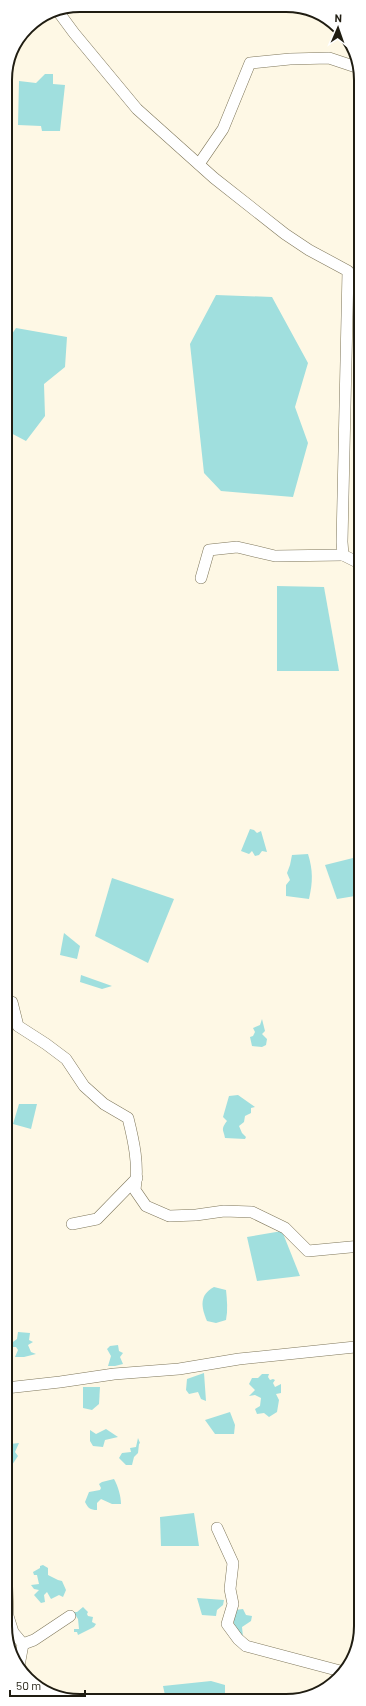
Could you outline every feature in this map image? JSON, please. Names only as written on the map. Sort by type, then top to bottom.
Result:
[{"type":"street","points":[[61,15],[74,33],[137,109],[199,164],[285,234],[308,250],[348,271],[342,542],[343,555]]},
{"type":"street","points":[[199,164],[223,129],[250,63],[290,59],[328,58],[352,66]]},
{"type":"street","points":[[201,578],[209,550],[237,547],[275,556],[343,555],[354,561]]},
{"type":"street","points":[[12,1002],[18,1026],[66,1059],[84,1086],[104,1104],[128,1118],[136,1150],[136,1190],[146,1206],[169,1216],[196,1216],[224,1211],[252,1212],[285,1228],[308,1251],[354,1247]]},
{"type":"street","points":[[72,1224],[97,1218],[137,1178]]},
{"type":"street","points":[[12,1387],[114,1374],[178,1369],[278,1355],[354,1347]]},
{"type":"street","points":[[216,1528],[233,1563],[230,1589],[233,1604],[227,1624],[238,1639],[246,1646],[338,1670]]},
{"type":"street","points":[[22,1644],[34,1640],[70,1616]]},
{"type":"street","points":[[12,1630],[22,1644],[21,1658]]},
{"type":"water","points":[[45,74],[53,74],[53,84],[65,85],[60,131],[42,131],[41,126],[18,125],[19,81],[36,83]]},
{"type":"water","points":[[216,295],[272,297],[308,363],[295,407],[308,443],[293,497],[221,491],[204,473],[190,344]]},
{"type":"water","points":[[16,328],[67,337],[65,367],[44,384],[45,416],[26,441],[12,434],[12,334]]},
{"type":"water","points":[[277,586],[324,587],[339,671],[277,671]]},
{"type":"water","points":[[250,829],[257,833],[261,831],[267,852],[262,851],[259,855],[255,856],[252,851],[249,854],[241,851]]},
{"type":"water","points":[[308,854],[312,876],[309,899],[286,896],[286,885],[290,880],[287,873],[292,855]]},
{"type":"water","points":[[354,858],[354,896],[337,899],[325,865]]},
{"type":"water","points":[[112,878],[174,899],[148,963],[95,936]]},
{"type":"water","points":[[64,933],[80,946],[77,959],[60,955]]},
{"type":"water","points":[[81,975],[112,986],[102,989],[80,982]]},
{"type":"water","points":[[262,1019],[265,1031],[262,1034],[267,1039],[266,1045],[262,1047],[252,1046],[250,1037],[253,1036],[255,1032],[253,1028],[260,1025]]},
{"type":"water","points":[[238,1095],[255,1107],[251,1108],[251,1113],[245,1116],[244,1122],[239,1126],[242,1133],[246,1137],[245,1139],[225,1138],[223,1128],[227,1121],[223,1117],[229,1096]]},
{"type":"water","points":[[19,1104],[37,1104],[31,1129],[13,1124]]},
{"type":"water","points":[[282,1231],[300,1276],[257,1281],[247,1237]]},
{"type":"water","points":[[214,1287],[226,1290],[227,1301],[226,1320],[216,1323],[207,1321],[203,1311],[204,1298],[209,1290]]},
{"type":"water","points":[[18,1332],[30,1333],[29,1340],[33,1342],[28,1345],[31,1352],[36,1354],[24,1357],[15,1357],[18,1350],[16,1347],[12,1347],[12,1343],[17,1339]]},
{"type":"water","points":[[118,1345],[119,1351],[123,1353],[120,1357],[123,1364],[108,1366],[111,1356],[107,1349],[110,1346]]},
{"type":"water","points":[[204,1373],[206,1401],[201,1399],[198,1392],[189,1394],[186,1390],[187,1379]]},
{"type":"water","points":[[262,1374],[269,1374],[268,1377],[270,1380],[275,1380],[273,1383],[275,1387],[281,1384],[281,1393],[276,1394],[279,1400],[277,1412],[269,1417],[264,1413],[257,1414],[255,1409],[260,1406],[261,1398],[255,1395],[249,1396],[255,1390],[249,1384],[252,1378],[258,1378]]},
{"type":"water","points":[[83,1387],[100,1387],[99,1404],[92,1410],[83,1408]]},
{"type":"water","points":[[230,1412],[235,1425],[234,1434],[215,1434],[205,1420]]},
{"type":"water","points":[[106,1429],[118,1437],[105,1440],[103,1447],[93,1446],[90,1441],[90,1430],[96,1434]]},
{"type":"water","points":[[138,1438],[140,1443],[138,1453],[134,1457],[132,1465],[126,1465],[119,1458],[122,1453],[131,1452],[130,1448],[136,1447]]},
{"type":"water","points":[[19,1443],[15,1452],[18,1456],[12,1465],[12,1444]]},
{"type":"water","points":[[114,1479],[119,1491],[121,1504],[112,1504],[101,1499],[97,1503],[97,1510],[93,1510],[87,1506],[85,1502],[89,1492],[100,1490],[101,1488],[99,1484]]},
{"type":"water","points":[[194,1513],[199,1546],[161,1546],[160,1517]]},
{"type":"water","points":[[43,1565],[48,1568],[48,1575],[62,1581],[66,1590],[63,1597],[59,1595],[51,1599],[47,1592],[44,1595],[45,1602],[41,1603],[34,1595],[39,1590],[34,1589],[31,1585],[39,1584],[37,1575],[34,1575],[33,1572]]},
{"type":"water","points":[[197,1598],[224,1600],[223,1605],[217,1610],[216,1616],[202,1615]]},
{"type":"water","points":[[83,1607],[88,1612],[88,1616],[93,1617],[92,1622],[96,1624],[94,1627],[78,1635],[77,1632],[74,1632],[74,1629],[79,1629],[78,1619],[76,1616],[71,1620],[70,1612],[77,1612]]},
{"type":"water","points":[[243,1609],[246,1615],[252,1616],[251,1621],[242,1627],[243,1637],[234,1625],[234,1618],[235,1610]]},
{"type":"water","points":[[211,1681],[225,1685],[225,1694],[165,1694],[163,1686]]}]
